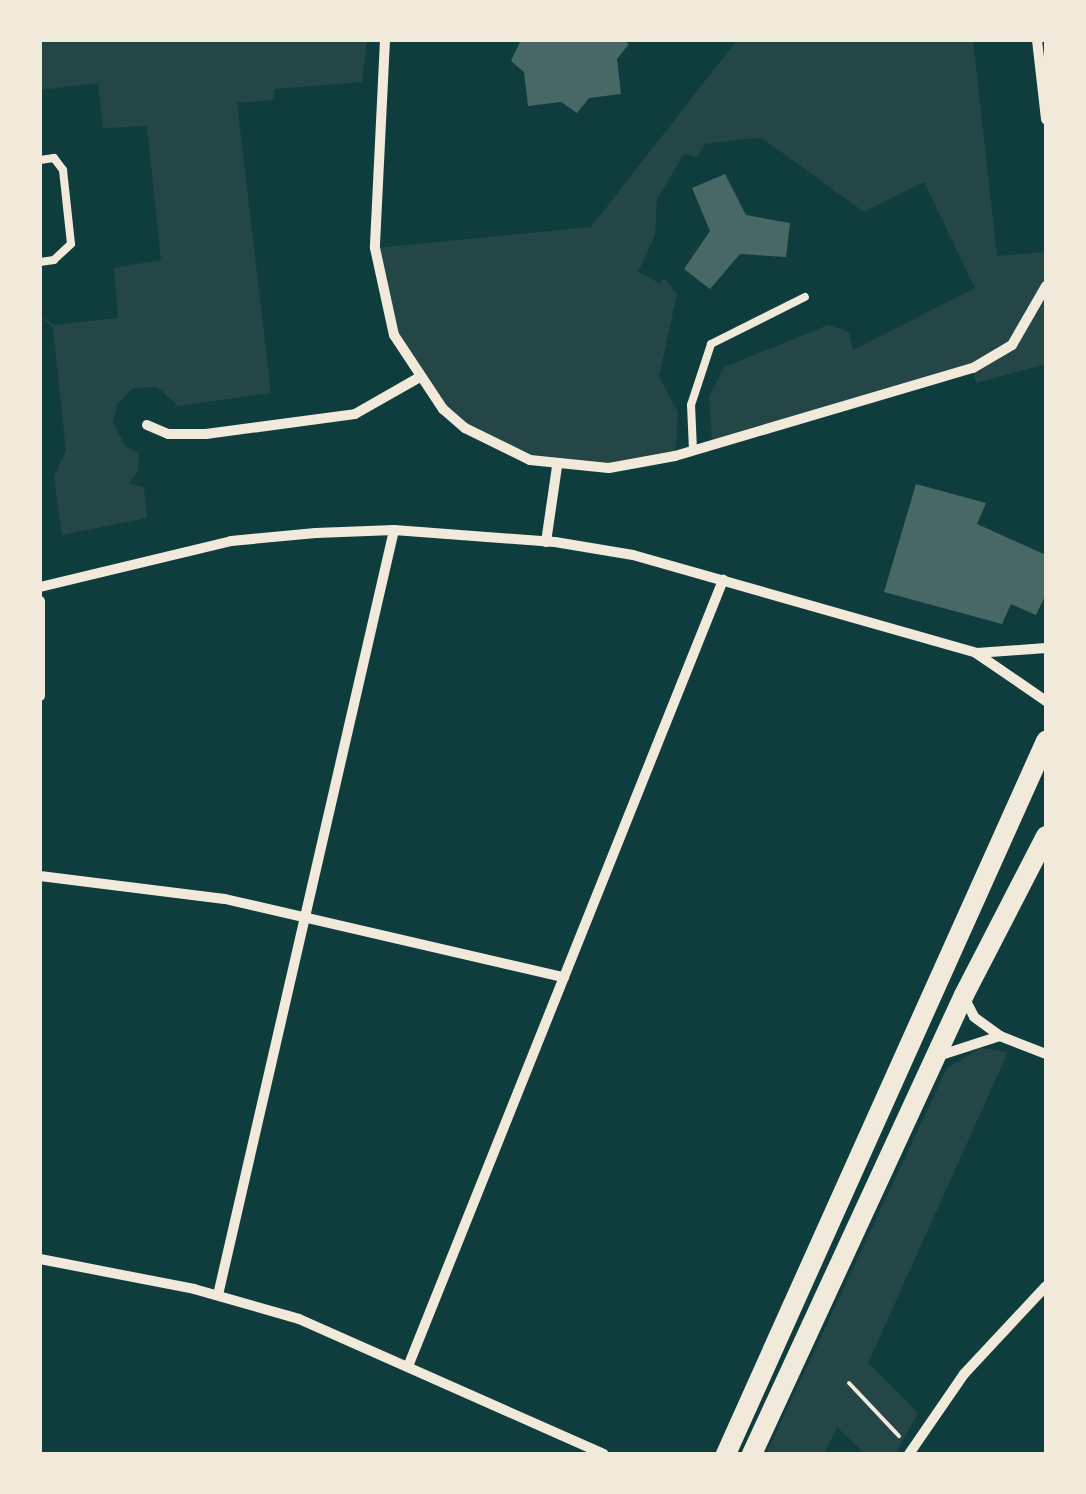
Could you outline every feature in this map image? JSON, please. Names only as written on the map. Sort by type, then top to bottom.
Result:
[{"type":"main road","points":[[726,1454],[1046,741]]},
{"type":"main road","points":[[752,1454],[933,1059],[1046,836]]},
{"type":"street","points":[[385,40],[375,248],[394,335],[418,378],[465,428],[557,468],[609,468],[693,450],[972,368],[1012,345],[1046,286]]},
{"type":"street","points":[[1037,40],[1046,119]]},
{"type":"street","points":[[147,425],[168,434],[206,434],[355,414],[418,378]]},
{"type":"street","points":[[546,542],[557,468]]},
{"type":"street","points":[[218,1295],[394,530]]},
{"type":"street","points":[[40,588],[231,541],[394,530],[546,542],[633,555],[976,653],[1046,701]]},
{"type":"street","points":[[409,1364],[723,580]]},
{"type":"street","points":[[40,601],[40,696]]},
{"type":"street","points":[[976,653],[1046,648]]},
{"type":"street","points":[[40,876],[181,891],[564,977]]},
{"type":"street","points":[[964,994],[969,1012],[1000,1036],[1046,1054]]},
{"type":"street","points":[[933,1059],[1000,1036]]},
{"type":"street","points":[[40,1259],[218,1295],[409,1364],[603,1454]]},
{"type":"street","points":[[911,1452],[964,1374],[1046,1286]]},
{"type":"lane","points":[[40,160],[54,158],[63,170],[71,244],[54,260],[40,262]]},
{"type":"lane","points":[[693,450],[691,405],[711,344],[806,297]]},
{"type":"path","points":[[849,1382],[911,1452]]},
{"type":"shaded area","points":[[40,40],[367,40],[362,82],[275,89],[273,100],[237,103],[271,393],[178,406],[157,387],[133,388],[117,404],[113,423],[125,446],[139,453],[138,471],[129,484],[144,487],[147,518],[62,535],[54,476],[66,451],[53,328],[40,315],[54,325],[118,318],[114,268],[161,260],[147,126],[103,128],[98,83],[40,90]]},
{"type":"shaded area","points":[[737,40],[973,40],[997,256],[1046,252],[1046,364],[976,383],[973,369],[712,441],[709,397],[724,367],[828,325],[849,332],[853,350],[975,288],[924,182],[864,212],[762,138],[705,144],[697,157],[684,154],[657,199],[655,235],[638,272],[659,283],[664,278],[677,294],[659,377],[678,412],[675,456],[609,468],[557,467],[489,442],[443,409],[394,335],[375,248],[591,227]]},
{"type":"shaded area","points":[[980,1048],[1008,1052],[868,1363],[918,1413],[895,1454],[865,1454],[837,1427],[824,1454],[766,1454],[947,1068]]},
{"type":"building","points":[[521,40],[623,40],[629,44],[617,59],[621,94],[589,98],[577,113],[561,102],[528,106],[524,72],[511,61]]},
{"type":"building","points":[[725,174],[746,215],[790,223],[786,257],[740,254],[710,289],[684,269],[710,231],[692,188]]},
{"type":"building","points":[[916,484],[986,503],[977,524],[1046,555],[1046,594],[1036,615],[1011,604],[1002,624],[884,592]]}]
